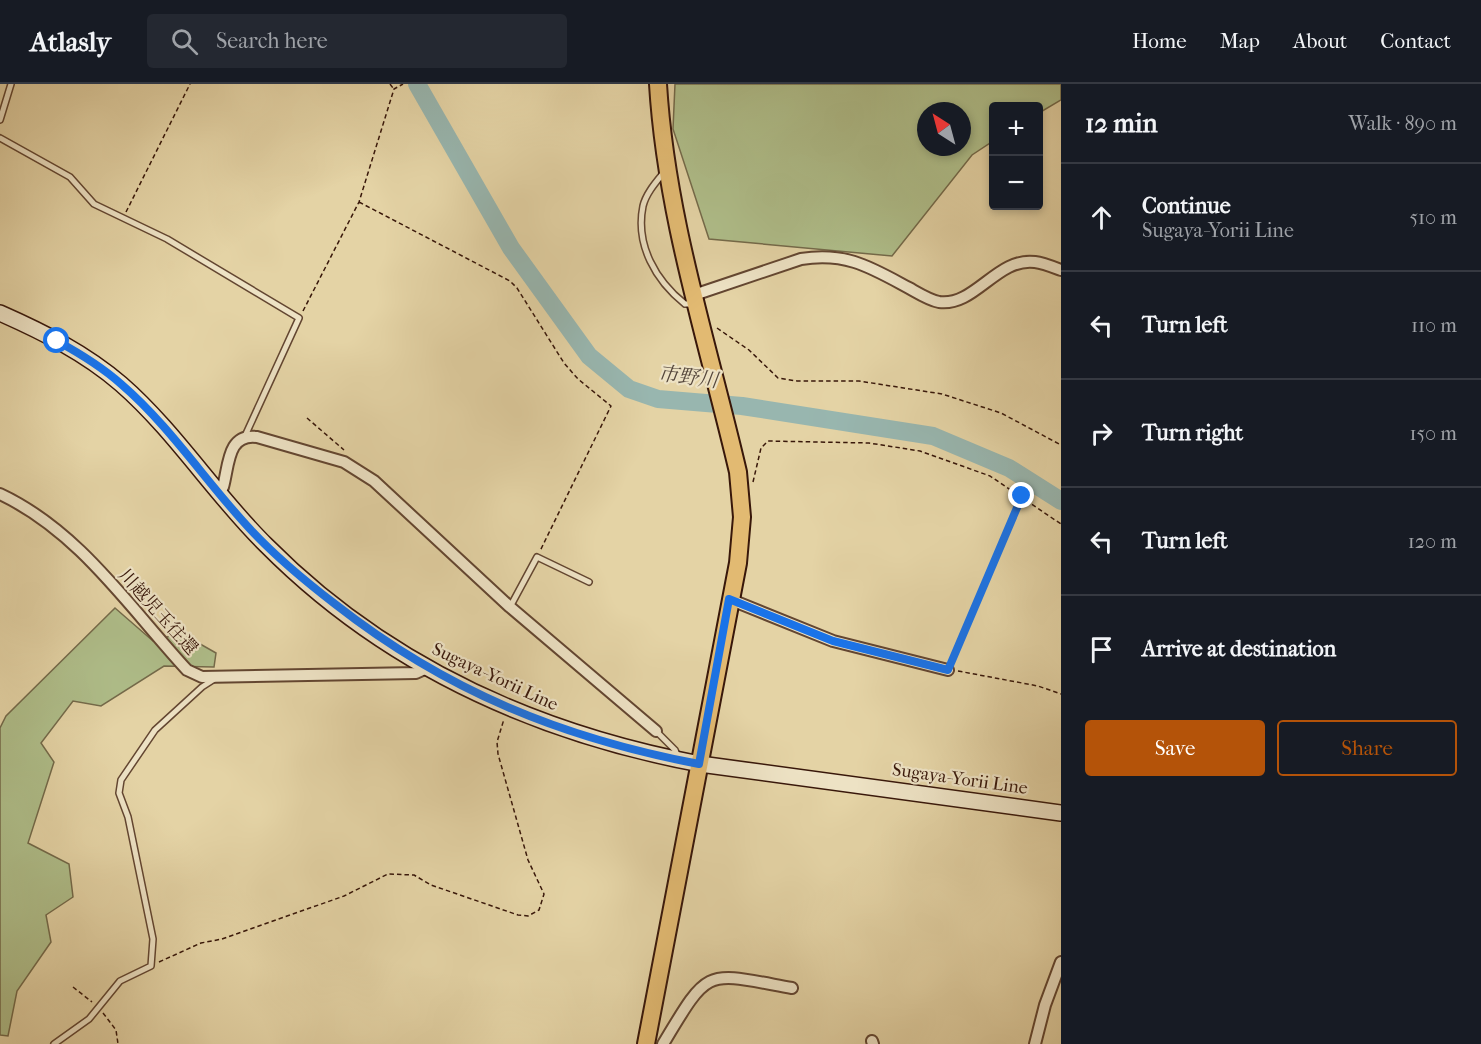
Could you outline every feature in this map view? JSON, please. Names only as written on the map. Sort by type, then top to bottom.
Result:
[{"type":"main road","points":[[646,1044],[729,599],[738,563],[742,496],[666,169],[658,84]]},
{"type":"main road","name":"Sugaya-Yorii Line","points":[[0,313],[43,333],[85,357],[121,383],[249,529],[297,574],[362,626],[427,669],[507,709],[585,738],[699,764],[1061,813]]},
{"type":"street","points":[[696,305],[801,259],[817,256],[841,257],[861,262],[939,302],[956,300],[1018,264],[1036,262],[1061,270]]},
{"type":"street","points":[[219,493],[223,487],[234,445],[244,436],[257,437],[354,467],[374,481],[510,607],[656,731]]},
{"type":"street","name":"川越児玉往還","points":[[0,494],[29,508],[86,555],[187,670],[202,677],[416,673],[427,669]]},
{"type":"street","points":[[729,599],[833,641],[948,670]]},
{"type":"street","points":[[1035,1044],[1045,1005],[1061,962]]},
{"type":"street","points":[[663,1044],[693,994],[711,980],[737,977],[792,988]]},
{"type":"lane","points":[[0,120],[11,84]]},
{"type":"lane","points":[[0,138],[70,177],[93,204],[166,239],[299,318],[244,436]]},
{"type":"lane","points":[[666,169],[653,186],[643,206],[642,230],[646,254],[663,283],[685,304],[696,305]]},
{"type":"lane","points":[[510,607],[537,557],[589,582]]},
{"type":"lane","points":[[54,1044],[89,1019],[120,981],[151,966],[153,939],[128,817],[119,793],[121,780],[155,730],[202,687],[218,677]]},
{"type":"lane","points":[[656,731],[675,750],[678,760]]},
{"type":"path","points":[[123,218],[190,84]]},
{"type":"path","points":[[390,84],[394,88]]},
{"type":"path","points":[[299,318],[359,202],[394,88],[403,84]]},
{"type":"path","points":[[359,202],[510,281],[518,288],[564,363],[578,379],[610,406],[537,557]]},
{"type":"path","points":[[696,305],[778,378],[797,381],[859,381],[942,394],[1000,413],[1061,445]]},
{"type":"path","points":[[307,418],[349,454]]},
{"type":"path","points":[[753,486],[761,448],[768,441],[777,439],[869,443],[920,451],[990,476],[1061,524]]},
{"type":"path","points":[[1022,496],[948,670],[1038,686],[1061,694]]},
{"type":"path","points":[[151,966],[201,943],[222,939],[344,896],[388,874],[414,875],[431,885],[518,915],[528,916],[539,910],[544,894],[528,860],[498,754],[497,742],[507,709]]},
{"type":"green space","points":[[675,84],[1061,84],[1061,100],[1043,111],[1043,102],[989,102],[989,144],[972,155],[892,256],[709,239],[673,129]]},
{"type":"green space","points":[[115,608],[153,641],[181,633],[216,653],[214,667],[164,666],[101,706],[73,701],[41,743],[54,762],[28,843],[69,864],[73,897],[46,915],[51,942],[17,991],[8,1036],[0,1035],[0,728],[6,716]]},
{"type":"waterway","name":"市野川","points":[[417,84],[511,248],[589,356],[629,389],[658,399],[742,406],[933,436],[1009,468],[1061,501]]},
{"type":"route","points":[[57,341],[85,357],[121,383],[144,406],[249,529],[268,548],[362,626],[395,648],[427,669],[507,709],[585,738],[646,754],[699,764],[729,599],[833,641],[948,670],[1022,496]]}]
